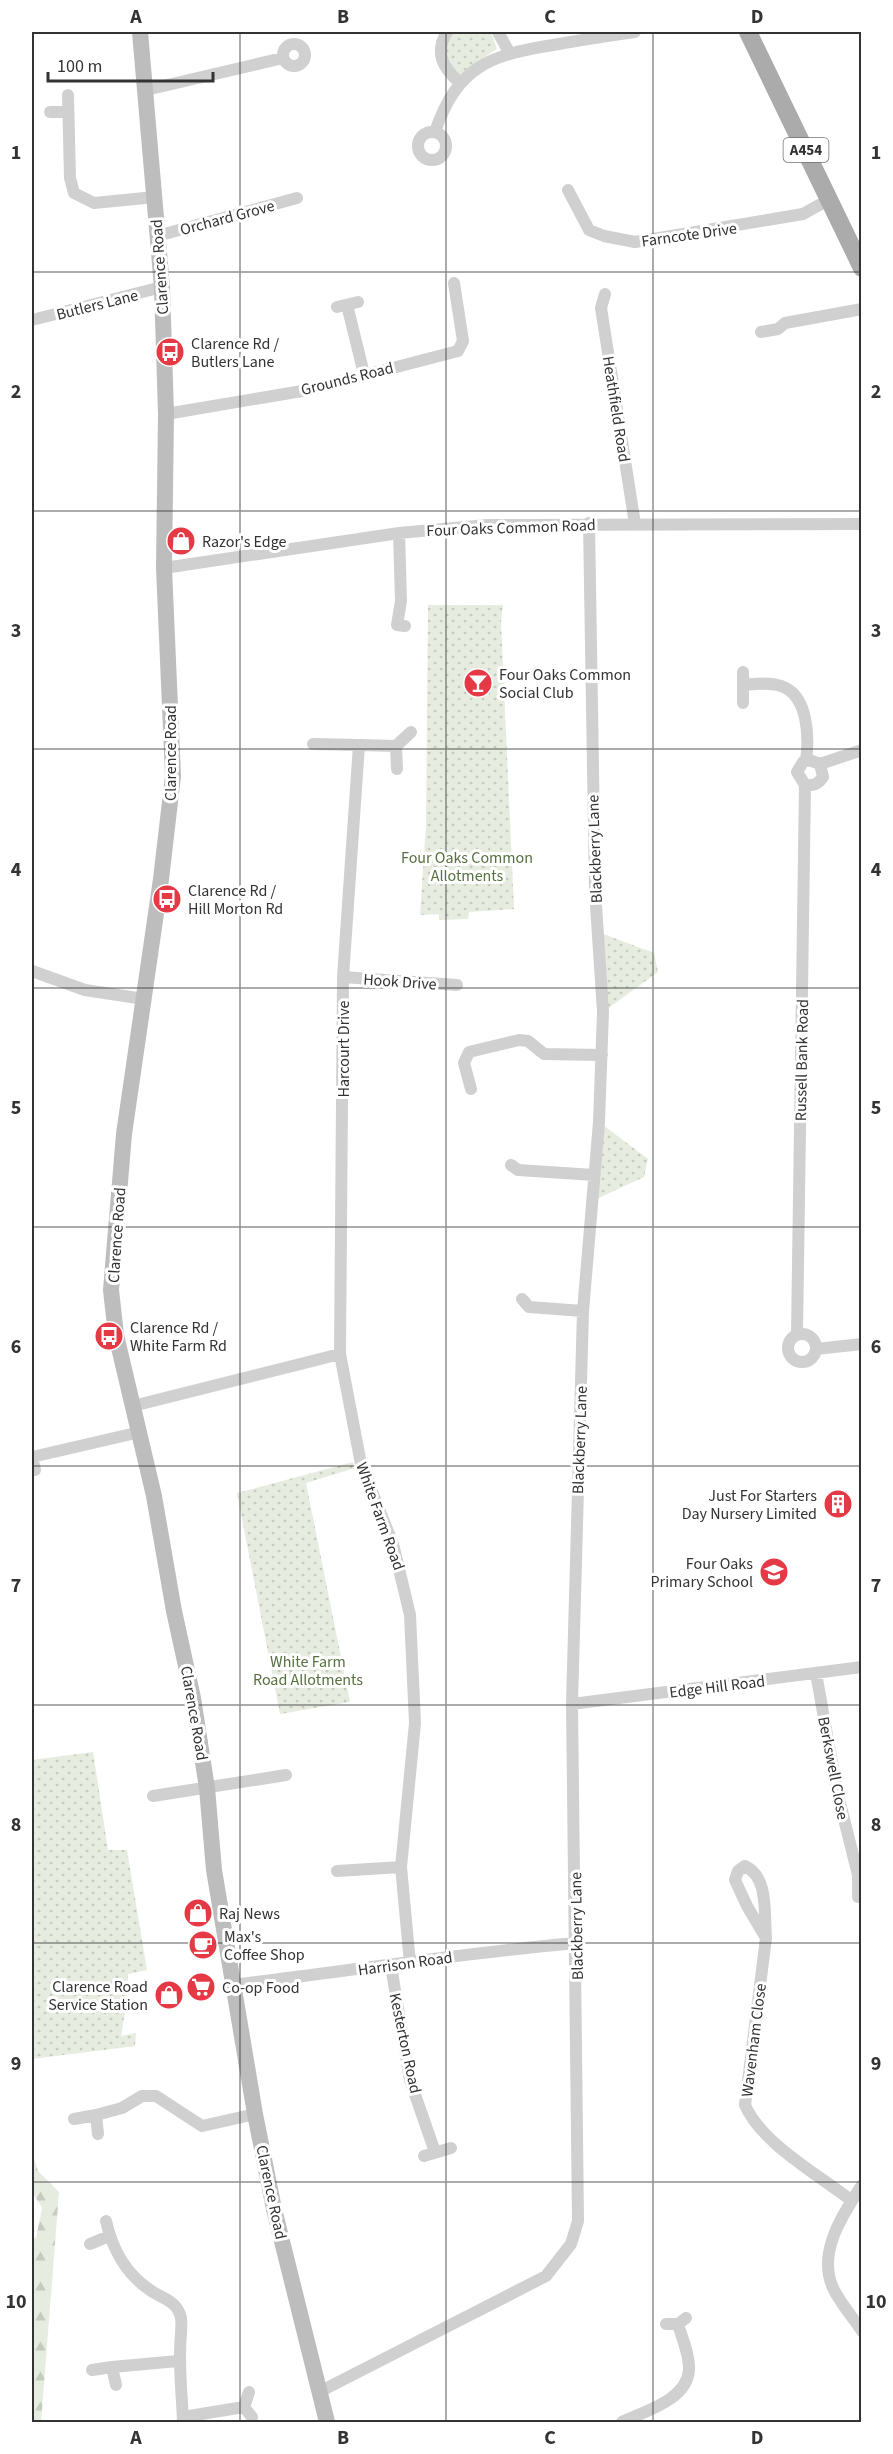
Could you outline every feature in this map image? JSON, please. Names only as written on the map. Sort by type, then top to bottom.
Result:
[{"type":"main road","name":"A454","points":[[748,32],[861,268]]},
{"type":"street","name":"Clarence Road","points":[[140,32],[162,287],[166,414],[164,568],[173,776],[124,1134],[111,1290],[116,1335],[140,1432],[191,1688],[207,1788],[213,1870],[255,2114],[274,2209],[327,2422]]},
{"type":"street","points":[[447,32],[440,50],[442,61],[445,69],[460,83]]},
{"type":"street","points":[[498,32],[509,52]]},
{"type":"street","points":[[435,132],[448,101],[460,83],[484,63],[509,52],[635,32]]},
{"type":"street","points":[[146,90],[283,57]]},
{"type":"street","points":[[68,95],[70,178],[74,193],[94,202],[155,197]]},
{"type":"street","points":[[50,112],[67,112]]},
{"type":"street","name":"Farncote Drive","points":[[568,190],[589,230],[604,236],[634,242],[803,214],[830,200]]},
{"type":"street","name":"Orchard Grove","points":[[157,236],[297,198]]},
{"type":"street","name":"Grounds Road","points":[[166,414],[308,390],[459,351],[463,341],[453,283]]},
{"type":"street","name":"Butlers Lane","points":[[32,321],[162,287]]},
{"type":"street","name":"Heathfield Road","points":[[605,294],[601,308],[635,524]]},
{"type":"street","points":[[348,304],[364,374]]},
{"type":"street","points":[[761,332],[778,329],[785,323],[861,309]]},
{"type":"street","name":"Blackberry Lane","points":[[319,2392],[546,2276],[571,2244],[578,2221],[572,1704],[583,1311],[594,1175],[603,1012],[593,808],[589,523]]},
{"type":"street","name":"Four Oaks Common Road","points":[[164,568],[399,533],[495,525],[861,524]]},
{"type":"street","points":[[397,626],[401,601],[399,533]]},
{"type":"street","points":[[743,672],[743,703]]},
{"type":"street","points":[[744,686],[785,682],[796,697],[805,719],[809,741],[806,761],[820,764],[861,750]]},
{"type":"street","points":[[312,744],[396,746],[411,732]]},
{"type":"street","name":"Harcourt Drive","points":[[340,1354],[343,977],[359,745]]},
{"type":"street","points":[[396,746],[397,769]]},
{"type":"street","name":"Russell Bank Road","points":[[806,761],[797,772],[805,785],[797,1334],[789,1341],[788,1347],[789,1353],[795,1360],[808,1360],[816,1349],[861,1344]]},
{"type":"street","points":[[805,785],[816,785],[823,777],[820,764]]},
{"type":"street","points":[[32,971],[85,990],[144,999]]},
{"type":"street","name":"Hook Drive","points":[[343,977],[457,985]]},
{"type":"street","points":[[471,1089],[464,1063],[469,1052],[519,1040],[528,1041],[544,1054],[602,1055]]},
{"type":"street","points":[[511,1166],[518,1170],[594,1175]]},
{"type":"street","points":[[522,1299],[529,1307],[583,1311]]},
{"type":"street","points":[[797,1334],[811,1337],[816,1349]]},
{"type":"street","points":[[133,1406],[340,1354]]},
{"type":"street","name":"White Farm Road","points":[[340,1354],[361,1464],[393,1544],[411,1615],[415,1723],[401,1867],[410,1963]]},
{"type":"street","points":[[34,1470],[32,1457],[140,1432]]},
{"type":"street","name":"Edge Hill Road","points":[[572,1704],[861,1667]]},
{"type":"street","name":"Berkswell Close","points":[[816,1673],[837,1791],[858,1875],[858,1897]]},
{"type":"street","points":[[153,1796],[286,1775]]},
{"type":"street","name":"Wavenham Close","points":[[766,1938],[735,1880],[738,1871],[745,1866],[756,1871],[761,1881],[766,1938],[745,2104],[752,2120],[768,2136],[852,2201]]},
{"type":"street","points":[[337,1871],[401,1867]]},
{"type":"street","name":"Harrison Road","points":[[233,1984],[391,1966],[503,1949],[576,1943]]},
{"type":"street","name":"Kesterton Road","points":[[391,1966],[410,2080],[430,2154],[451,2148]]},
{"type":"street","points":[[74,2119],[122,2108],[142,2096],[156,2096],[202,2126],[255,2114]]},
{"type":"street","points":[[96,2115],[98,2134]]},
{"type":"street","points":[[861,2185],[830,2241],[829,2258],[834,2290],[861,2331]]},
{"type":"street","points":[[106,2221],[109,2236],[131,2273],[149,2290],[173,2303],[179,2311],[182,2320],[178,2361],[183,2420],[244,2407]]},
{"type":"street","points":[[90,2244],[109,2236]]},
{"type":"street","points":[[622,2422],[676,2397],[688,2381],[690,2368],[677,2322]]},
{"type":"street","points":[[92,2370],[178,2361]]},
{"type":"street","points":[[112,2367],[116,2385]]},
{"type":"street","points":[[244,2407],[249,2392]]},
{"type":"street","points":[[244,2407],[252,2417]]},
{"type":"green space","points":[[451,32],[491,32],[497,49],[456,76],[444,59]]},
{"type":"green space","name":"Four Oaks Common Allotments","points":[[428,605],[503,605],[501,622],[514,909],[469,912],[468,919],[439,920],[439,914],[420,915],[426,825]]},
{"type":"green space","points":[[598,932],[654,953],[658,972],[603,1012]]},
{"type":"green space","points":[[599,1122],[648,1159],[644,1177],[592,1201]]},
{"type":"green space","name":"White Farm Road Allotments","points":[[353,1462],[355,1468],[306,1483],[350,1702],[280,1714],[237,1493]]},
{"type":"green space","points":[[93,1752],[108,1850],[127,1850],[147,1970],[128,1974],[127,2000],[121,2036],[136,2033],[135,2046],[32,2059],[32,1760]]},
{"type":"green space","points":[[32,2152],[38,2171],[59,2192],[41,2422],[32,2422],[32,2238],[36,2238],[42,2208],[32,2192]]},
{"type":"place","name":"Clarence Rd / Butlers Lane","points":[[170,352]]},
{"type":"place","name":"Razor's Edge","points":[[181,541]]},
{"type":"place","name":"Four Oaks Common Social Club","points":[[478,683]]},
{"type":"place","name":"Clarence Rd / Hill Morton Rd","points":[[167,899]]},
{"type":"place","name":"Clarence Rd / White Farm Rd","points":[[109,1336]]},
{"type":"place","name":"Just For Starters Day Nursery Limited","points":[[838,1504]]},
{"type":"place","name":"Four Oaks Primary School","points":[[774,1572]]},
{"type":"place","name":"Raj News","points":[[198,1913]]},
{"type":"place","name":"Max's Coffee Shop","points":[[203,1945]]},
{"type":"place","name":"Co-op Food","points":[[201,1987]]},
{"type":"place","name":"Clarence Road Service Station","points":[[169,1995]]}]
